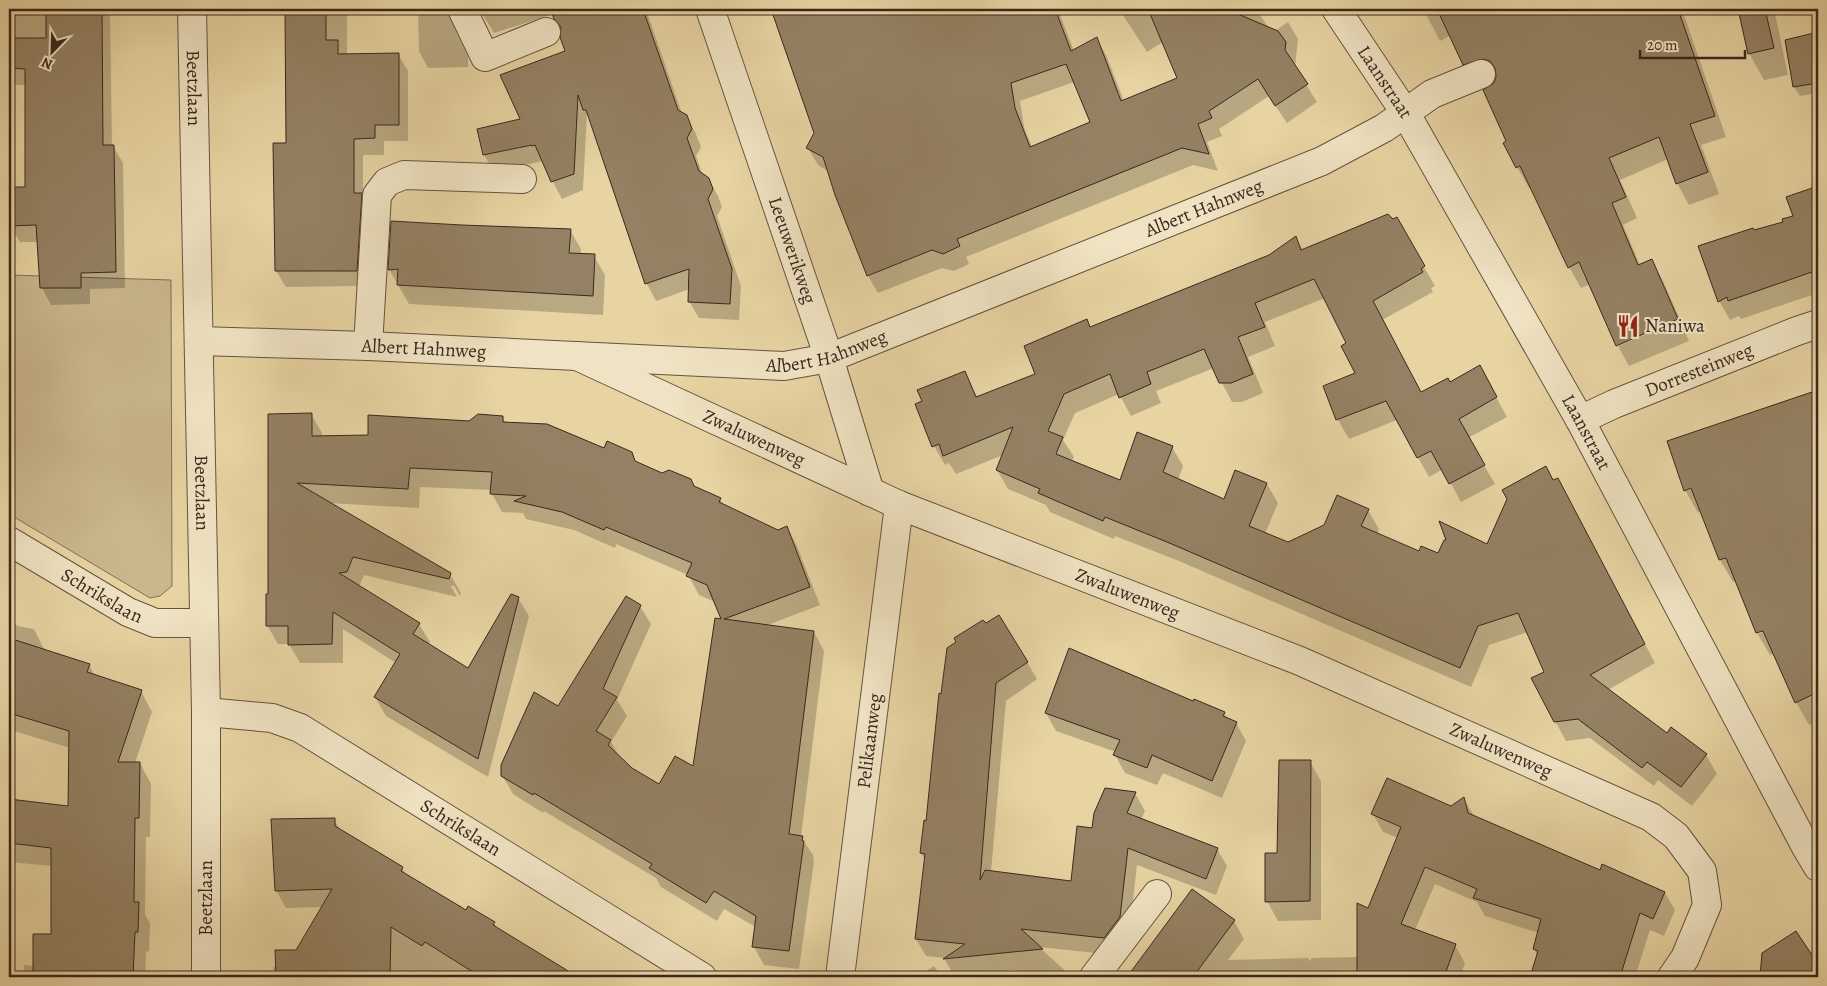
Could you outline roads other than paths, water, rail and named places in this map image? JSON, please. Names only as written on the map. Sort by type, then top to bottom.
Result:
[{"type":"street","name":"Beetzlaan","points":[[192,9],[206,712],[206,977]]},
{"type":"street","points":[[462,9],[485,57],[546,32]]},
{"type":"street","name":"Leeuwerikweg","points":[[710,9],[829,358],[870,492]]},
{"type":"street","name":"Laanstraat","points":[[1336,9],[1406,114],[1580,420],[1818,867]]},
{"type":"street","name":"Albert Hahnweg","points":[[199,341],[368,346],[784,366],[829,358],[1322,161],[1384,128],[1432,94],[1481,74]]},
{"type":"street","points":[[368,346],[378,195],[387,182],[404,175],[522,179]]},
{"type":"street","name":"Dorresteinweg","points":[[1580,420],[1614,404],[1818,324]]},
{"type":"street","name":"Zwaluwenweg","points":[[577,356],[899,505],[1300,661],[1651,818],[1676,836],[1702,871],[1707,905],[1684,958],[1672,977]]},
{"type":"street","name":"Pelikaanweg","points":[[840,977],[899,505]]},
{"type":"street","name":"Schrikslaan","points":[[9,541],[128,612],[155,623],[203,623]]},
{"type":"street","name":"Schrikslaan","points":[[206,712],[272,718],[300,728],[702,977]]},
{"type":"street","points":[[1094,977],[1157,894]]},
{"type":"place","name":"Naniwa","points":[[1628,326]]}]
